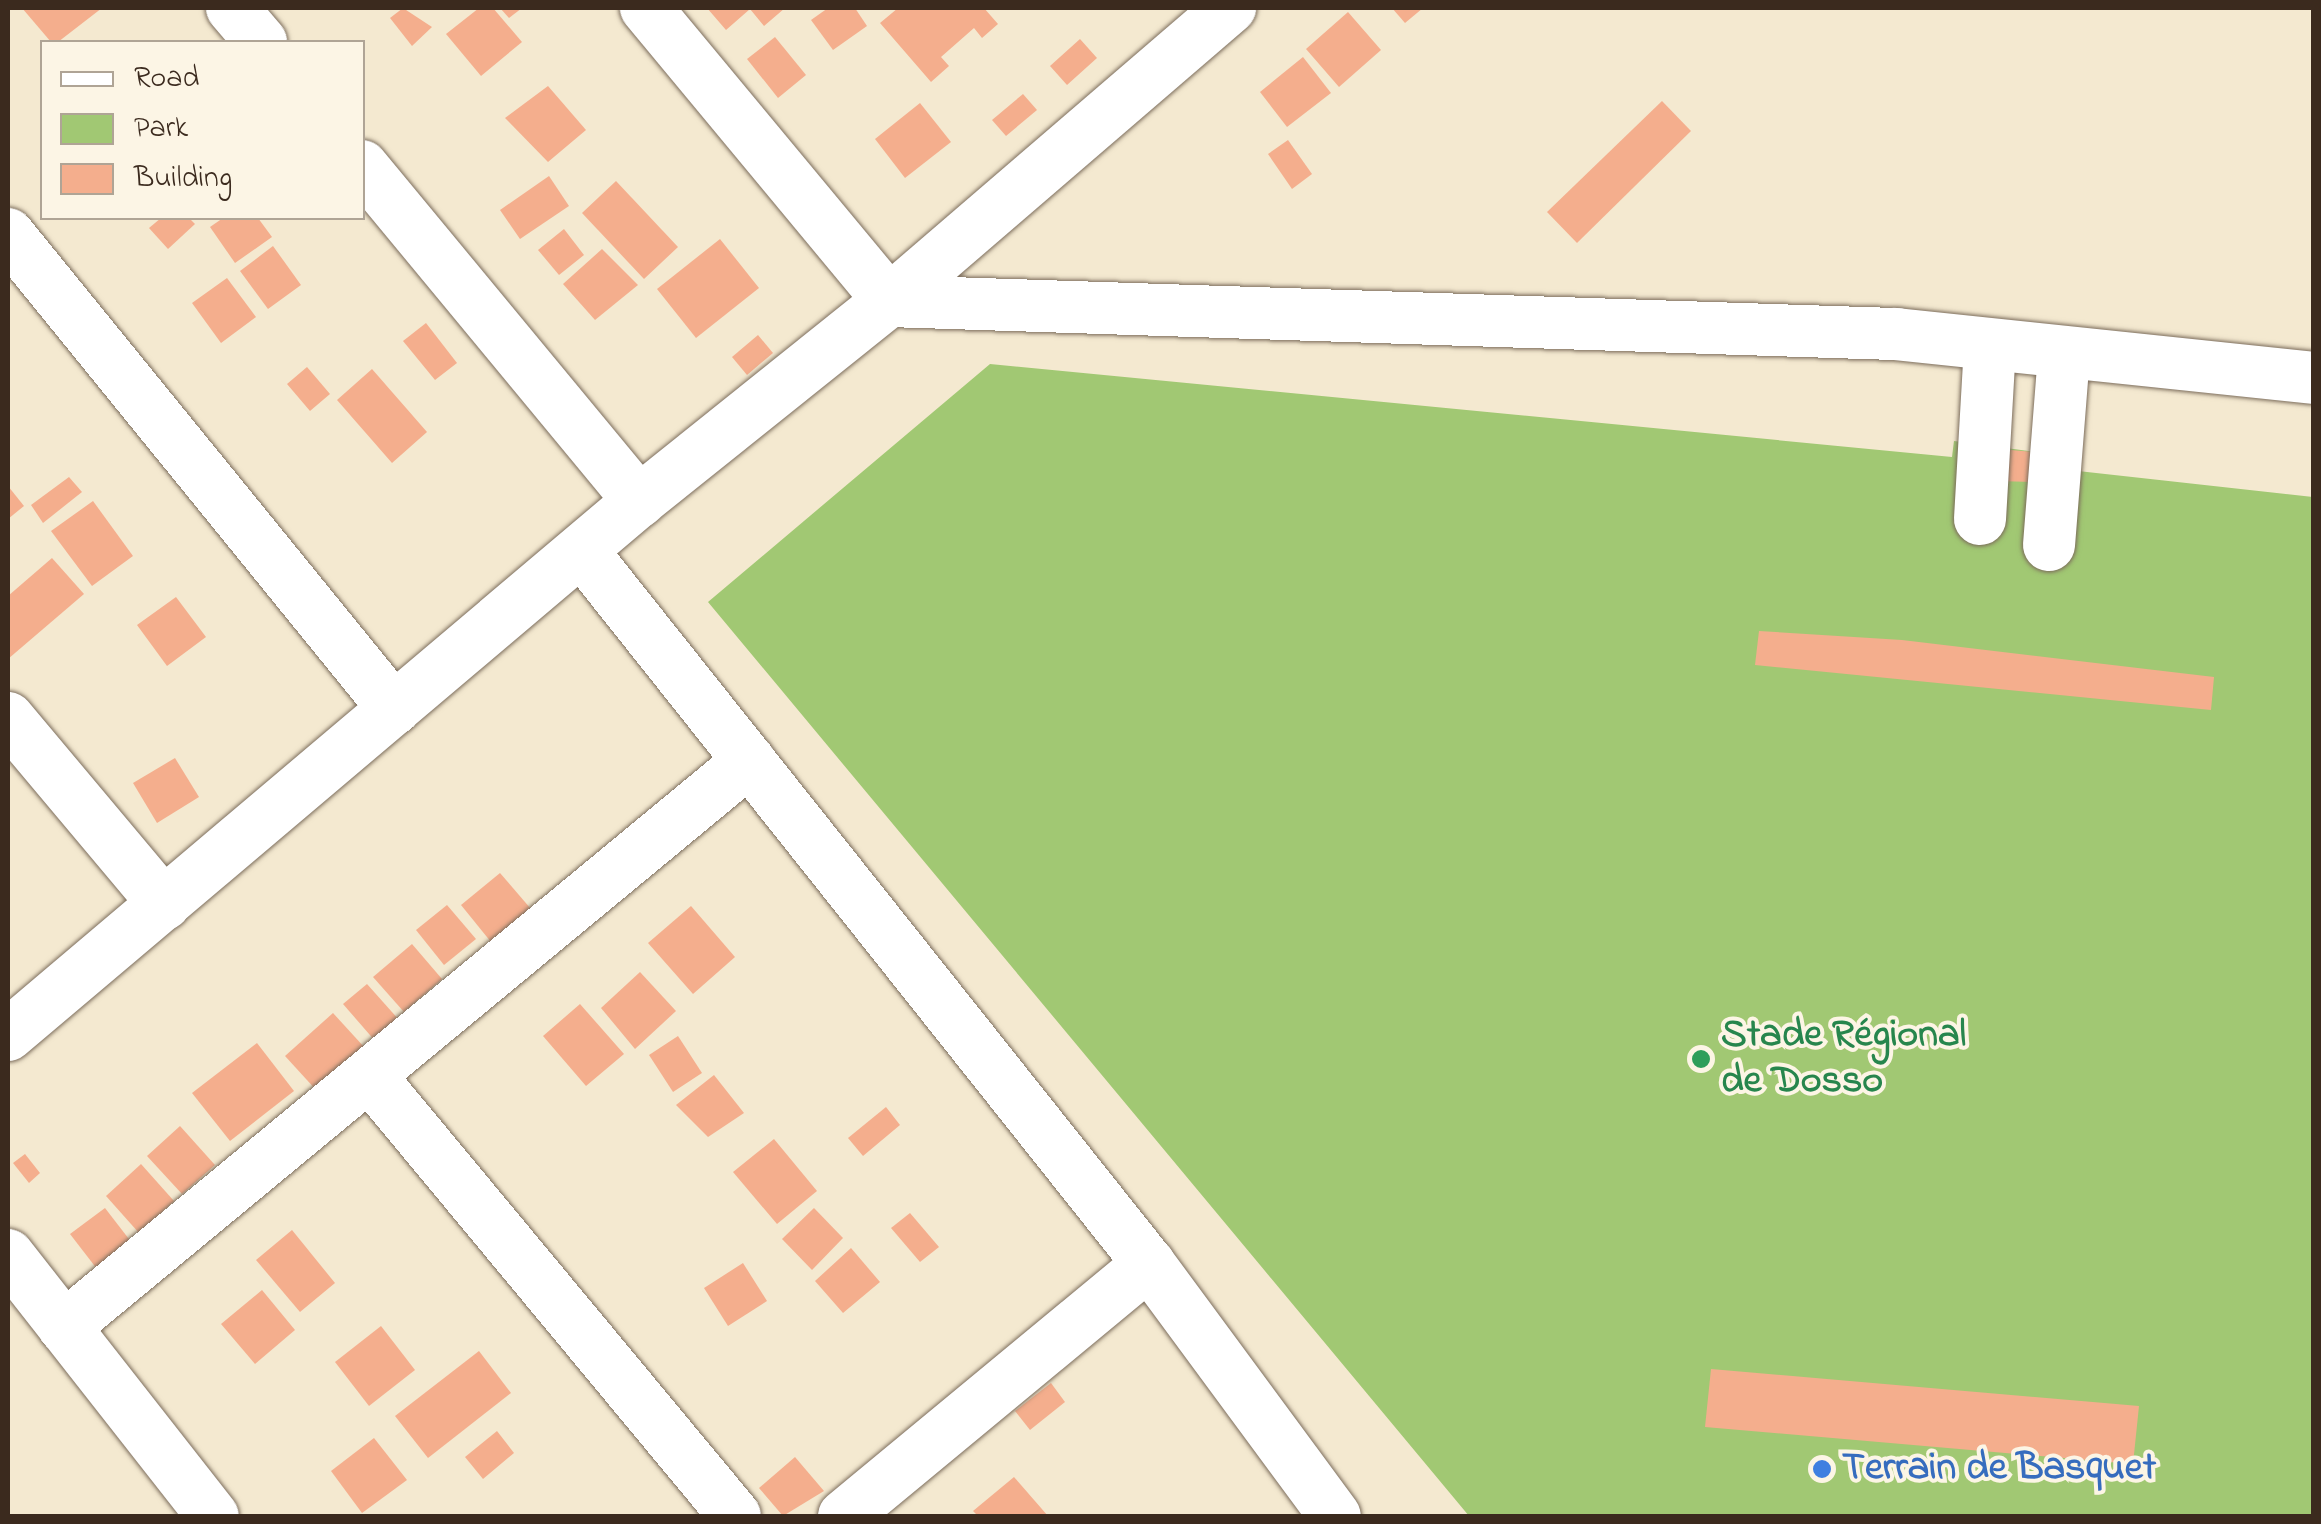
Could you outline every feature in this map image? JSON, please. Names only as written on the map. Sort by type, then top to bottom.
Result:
[{"type":"street","points":[[232,8],[259,40]]},
{"type":"street","points":[[646,8],[889,302],[1695,325],[2064,355],[2312,365]]},
{"type":"street","points":[[8,1035],[639,501],[889,302],[1230,8]]},
{"type":"street","points":[[365,170],[639,501]]},
{"type":"street","points":[[8,234],[394,709]]},
{"type":"street","points":[[1980,518],[1990,346]]},
{"type":"street","points":[[2049,545],[2064,355]]},
{"type":"street","points":[[582,550],[1149,1264],[1334,1516]]},
{"type":"street","points":[[8,718],[164,904]]},
{"type":"street","points":[[64,1326],[749,761]]},
{"type":"street","points":[[369,1074],[735,1516]]},
{"type":"street","points":[[8,1255],[213,1516]]},
{"type":"street","points":[[844,1516],[1149,1264]]},
{"type":"green space","name":"Stade Régional de Dosso","points":[[990,364],[1952,457],[1954,441],[2035,452],[2069,470],[2313,497],[2313,1516],[1469,1516],[708,602]]},
{"type":"building","points":[[22,8],[102,8],[61,40],[49,40]]},
{"type":"building","points":[[403,8],[432,27],[412,46],[390,18]]},
{"type":"building","points":[[479,8],[493,8],[522,42],[481,76],[446,34]]},
{"type":"building","points":[[500,8],[522,8],[509,18]]},
{"type":"building","points":[[707,8],[785,8],[764,26],[750,9],[726,30]]},
{"type":"building","points":[[828,8],[855,8],[867,26],[833,50],[811,20]]},
{"type":"building","points":[[898,8],[984,8],[998,24],[982,38],[974,28],[941,57],[949,66],[931,82],[880,23]]},
{"type":"building","points":[[1392,8],[1423,8],[1405,23]]},
{"type":"building","points":[[1348,12],[1381,50],[1339,87],[1306,49]]},
{"type":"building","points":[[775,37],[806,75],[778,98],[747,59]]},
{"type":"building","points":[[1080,39],[1097,58],[1067,85],[1050,66]]},
{"type":"building","points":[[1303,57],[1331,93],[1287,127],[1260,92]]},
{"type":"building","points":[[548,86],[586,130],[548,162],[505,118]]},
{"type":"building","points":[[1023,94],[1037,110],[1006,136],[992,120]]},
{"type":"building","points":[[1662,101],[1691,131],[1577,243],[1547,212]]},
{"type":"building","points":[[920,103],[951,142],[905,178],[875,139]]},
{"type":"building","points":[[1288,140],[1312,174],[1292,189],[1268,154]]},
{"type":"building","points":[[549,176],[569,206],[520,239],[500,210]]},
{"type":"building","points":[[616,181],[678,247],[644,279],[582,213]]},
{"type":"building","points":[[159,220],[191,220],[195,224],[168,249],[149,228]]},
{"type":"building","points":[[220,220],[259,220],[272,237],[235,263],[210,227]]},
{"type":"building","points":[[564,229],[584,255],[559,275],[538,250]]},
{"type":"building","points":[[720,239],[759,288],[696,338],[657,289]]},
{"type":"building","points":[[273,246],[301,285],[268,309],[240,271]]},
{"type":"building","points":[[602,249],[638,285],[595,320],[563,284]]},
{"type":"building","points":[[227,278],[256,317],[221,343],[192,303]]},
{"type":"building","points":[[426,323],[457,363],[435,380],[403,341]]},
{"type":"building","points":[[758,335],[773,353],[747,375],[732,357]]},
{"type":"building","points":[[307,367],[330,394],[310,411],[287,384]]},
{"type":"building","points":[[372,369],[427,432],[392,463],[337,400]]},
{"type":"building","points":[[1999,449],[2035,452],[2033,482],[1997,481]]},
{"type":"building","points":[[69,477],[82,492],[43,523],[31,505]]},
{"type":"building","points":[[8,486],[24,506],[8,519]]},
{"type":"building","points":[[93,501],[133,556],[92,586],[51,531]]},
{"type":"building","points":[[52,558],[84,594],[8,659],[8,596]]},
{"type":"building","points":[[176,597],[206,637],[167,666],[137,625]]},
{"type":"building","points":[[1759,631],[1902,640],[2214,677],[2211,710],[1755,665]]},
{"type":"building","points":[[175,758],[199,797],[157,823],[133,783]]},
{"type":"building","points":[[500,873],[531,909],[491,942],[461,905]]},
{"type":"building","points":[[447,905],[476,939],[444,965],[416,930]]},
{"type":"building","points":[[691,906],[735,957],[693,994],[648,943]]},
{"type":"building","points":[[412,944],[442,979],[404,1012],[373,977]]},
{"type":"building","points":[[640,972],[676,1011],[635,1049],[601,1008]]},
{"type":"building","points":[[367,984],[400,1021],[376,1042],[343,1004]]},
{"type":"building","points":[[580,1004],[624,1054],[586,1086],[543,1036]]},
{"type":"building","points":[[333,1013],[365,1048],[317,1091],[285,1056]]},
{"type":"building","points":[[678,1036],[702,1073],[673,1092],[649,1055]]},
{"type":"building","points":[[257,1043],[294,1091],[230,1141],[192,1093]]},
{"type":"building","points":[[714,1075],[744,1113],[708,1137],[676,1105]]},
{"type":"building","points":[[886,1107],[900,1125],[863,1156],[848,1138]]},
{"type":"building","points":[[180,1126],[215,1165],[182,1194],[147,1156]]},
{"type":"building","points":[[774,1139],[817,1191],[777,1224],[733,1172]]},
{"type":"building","points":[[25,1154],[40,1173],[29,1183],[13,1163]]},
{"type":"building","points":[[141,1164],[174,1201],[139,1233],[106,1196]]},
{"type":"building","points":[[105,1208],[132,1243],[97,1269],[70,1234]]},
{"type":"building","points":[[814,1208],[843,1238],[812,1270],[782,1239]]},
{"type":"building","points":[[910,1213],[939,1247],[920,1262],[891,1228]]},
{"type":"building","points":[[292,1230],[335,1283],[300,1312],[256,1260]]},
{"type":"building","points":[[851,1248],[880,1282],[843,1313],[815,1281]]},
{"type":"building","points":[[743,1263],[767,1301],[728,1326],[704,1288]]},
{"type":"building","points":[[262,1290],[295,1330],[255,1364],[221,1324]]},
{"type":"building","points":[[381,1326],[415,1370],[369,1406],[335,1362]]},
{"type":"building","points":[[479,1351],[511,1393],[428,1458],[395,1416]]},
{"type":"building","points":[[1711,1369],[2139,1406],[2133,1464],[1705,1427]]},
{"type":"building","points":[[1051,1383],[1065,1402],[1030,1430],[1015,1411]]},
{"type":"building","points":[[497,1431],[514,1453],[483,1479],[465,1457]]},
{"type":"building","points":[[374,1438],[407,1480],[362,1513],[331,1471]]},
{"type":"building","points":[[795,1457],[824,1491],[783,1516],[759,1488]]},
{"type":"building","points":[[1014,1477],[1048,1516],[978,1516],[973,1511]]},
{"type":"place","name":"Stade Régional de Dosso","points":[[1701,1059]]},
{"type":"place","name":"Terrain de Basquet","points":[[1822,1469]]}]
